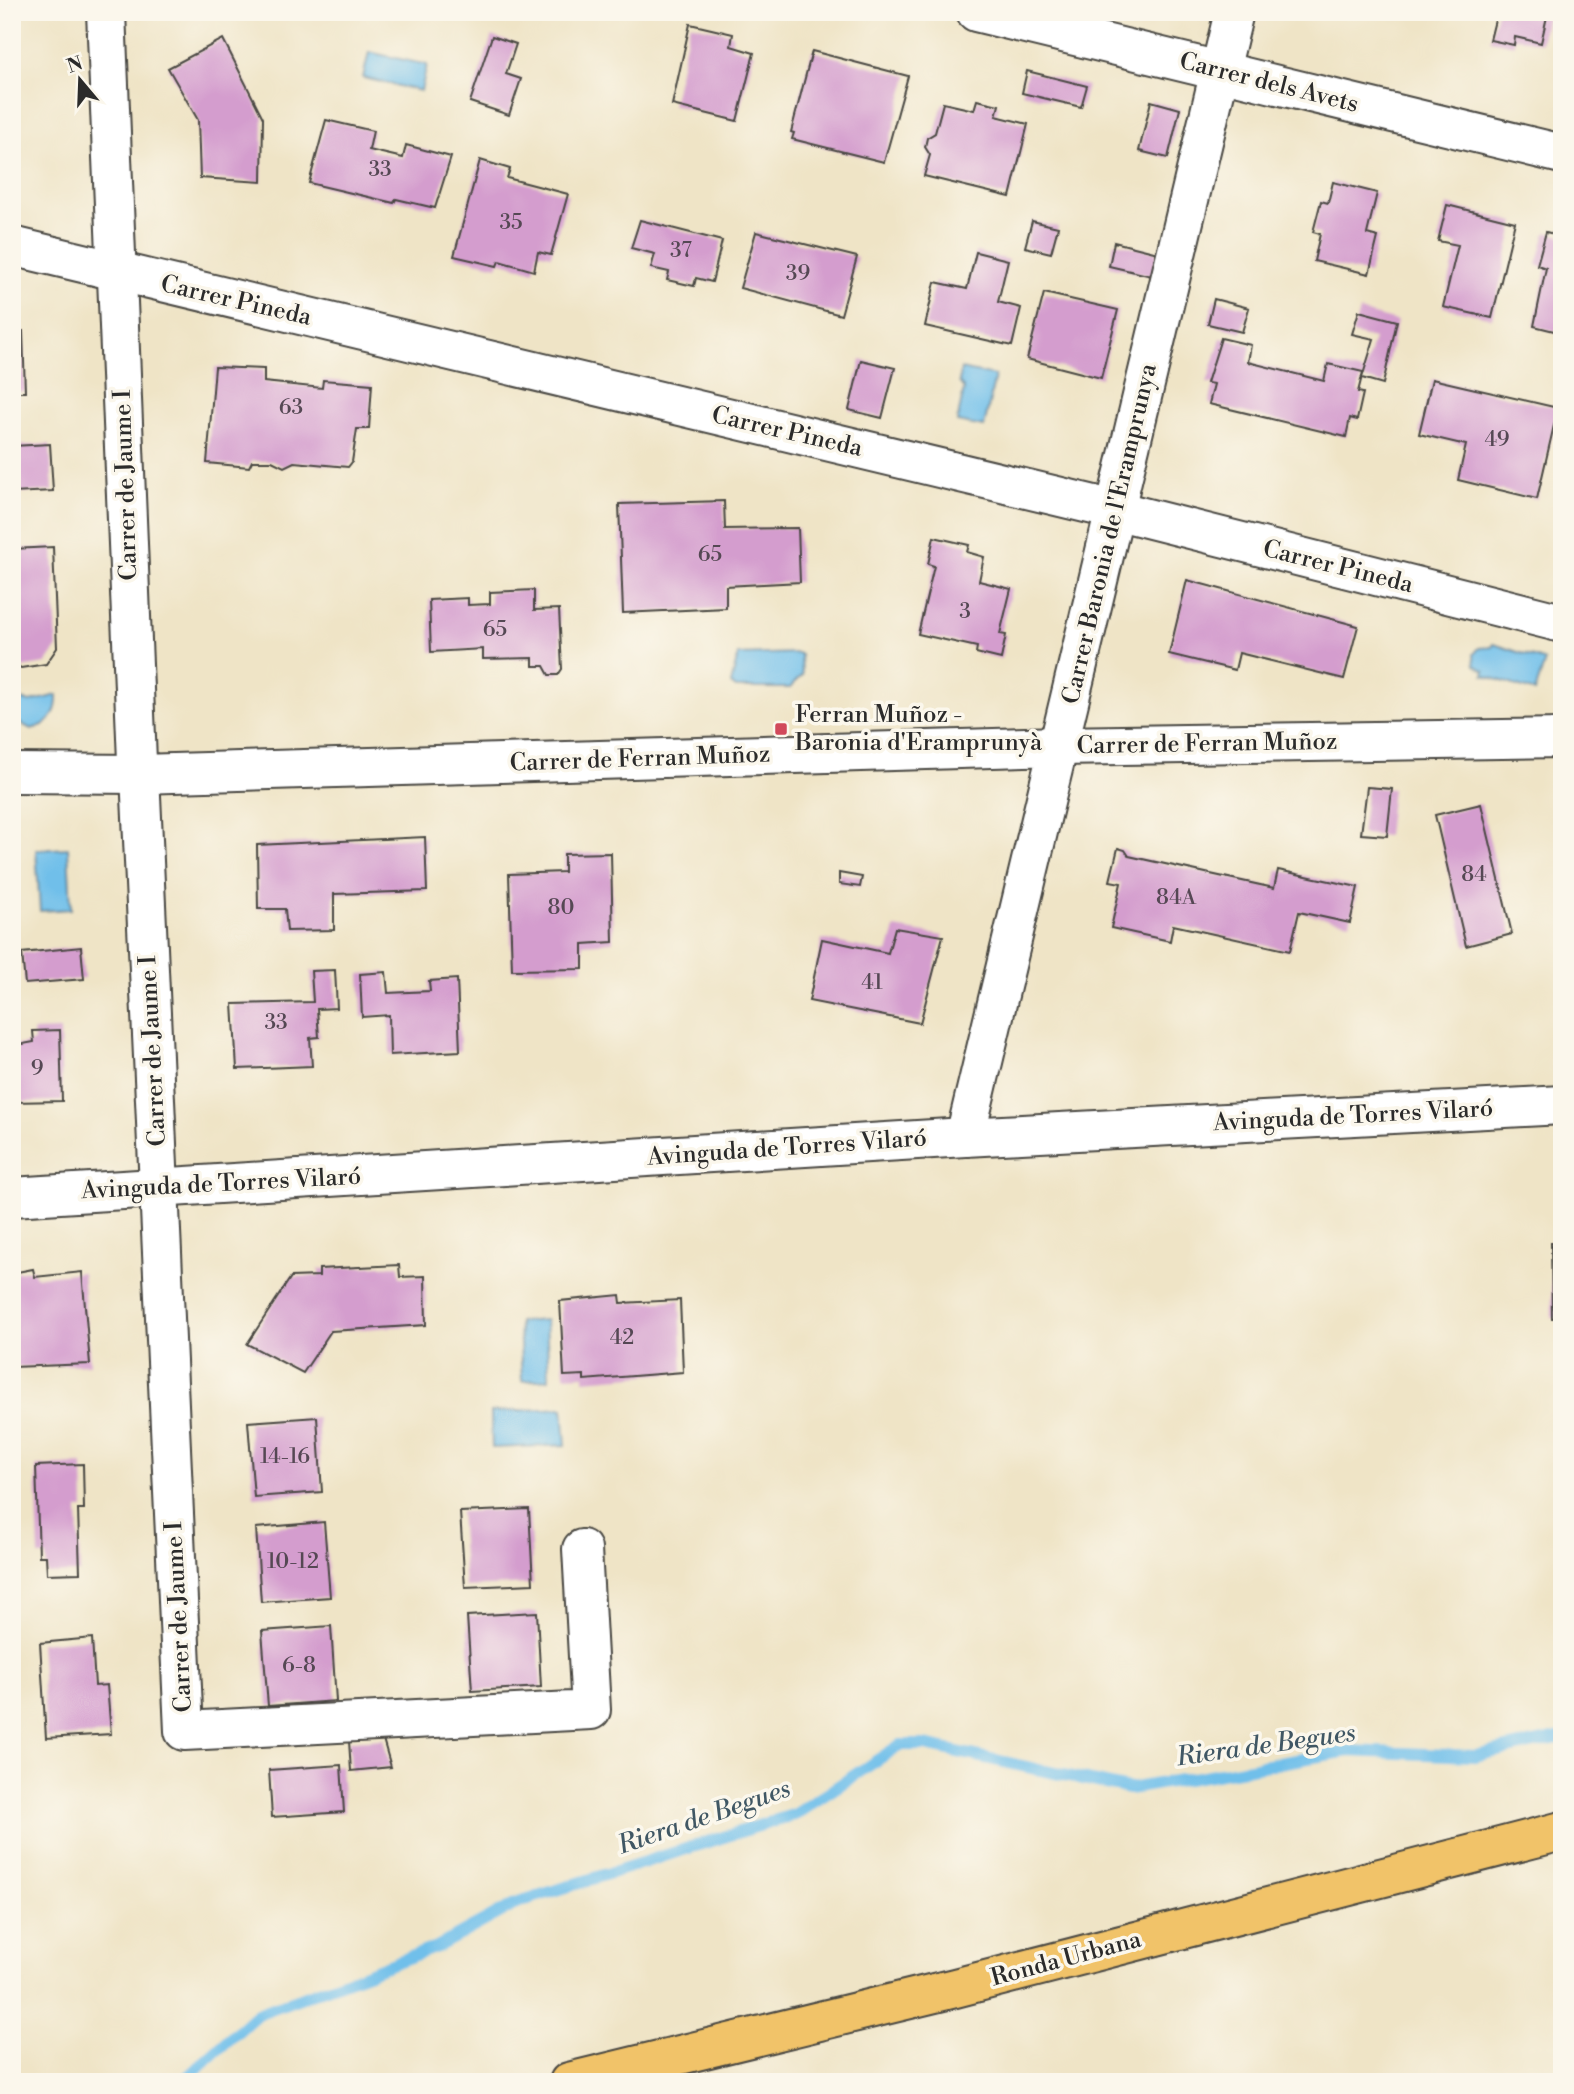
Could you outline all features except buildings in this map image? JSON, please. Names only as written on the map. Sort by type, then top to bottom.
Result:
[{"type":"main road","name":"Ronda Urbana","points":[[569,2082],[955,1988],[1562,1831]]},
{"type":"street","name":"Carrer de Jaume I","points":[[106,12],[136,747],[140,774],[184,1731],[591,1710],[582,1549]]},
{"type":"street","name":"Carrer dels Avets","points":[[976,12],[1562,154]]},
{"type":"street","name":"Carrer Baronia de l'Eramprunya","points":[[965,1137],[1234,12]]},
{"type":"street","name":"Carrer Pineda","points":[[12,246],[118,274],[1115,510],[1562,623]]},
{"type":"street","name":"Carrer de Ferran Muñoz","points":[[12,773],[140,774],[1059,746],[1562,738]]},
{"type":"street","name":"Avinguda de Torres Vilaró","points":[[12,1196],[965,1137],[1562,1105]]},
{"type":"water","points":[[369,52],[427,65],[421,91],[363,78]]},
{"type":"water","points":[[961,369],[995,376],[984,427],[957,422],[964,389],[959,382]]},
{"type":"water","points":[[1494,644],[1545,661],[1535,692],[1484,675],[1485,671],[1475,665],[1474,654],[1479,648],[1492,647]]},
{"type":"water","points":[[738,655],[801,655],[802,675],[790,688],[736,688],[731,684]]},
{"type":"water","points":[[57,695],[52,718],[43,725],[31,729],[12,719],[12,697],[30,702]]},
{"type":"water","points":[[68,848],[71,909],[40,911],[36,850]]},
{"type":"water","points":[[546,1320],[549,1379],[522,1381],[519,1322]]},
{"type":"water","points":[[563,1408],[566,1445],[492,1448],[491,1412]]},
{"type":"waterway","name":"Riera de Begues","points":[[182,2082],[257,2014],[437,1947],[519,1902],[796,1814],[900,1745],[925,1745],[1129,1789],[1348,1751],[1475,1756],[1562,1737]]},
{"type":"place","name":"Ferran Muñoz - Baronia d'Eramprunyà","points":[[781,729]]}]
